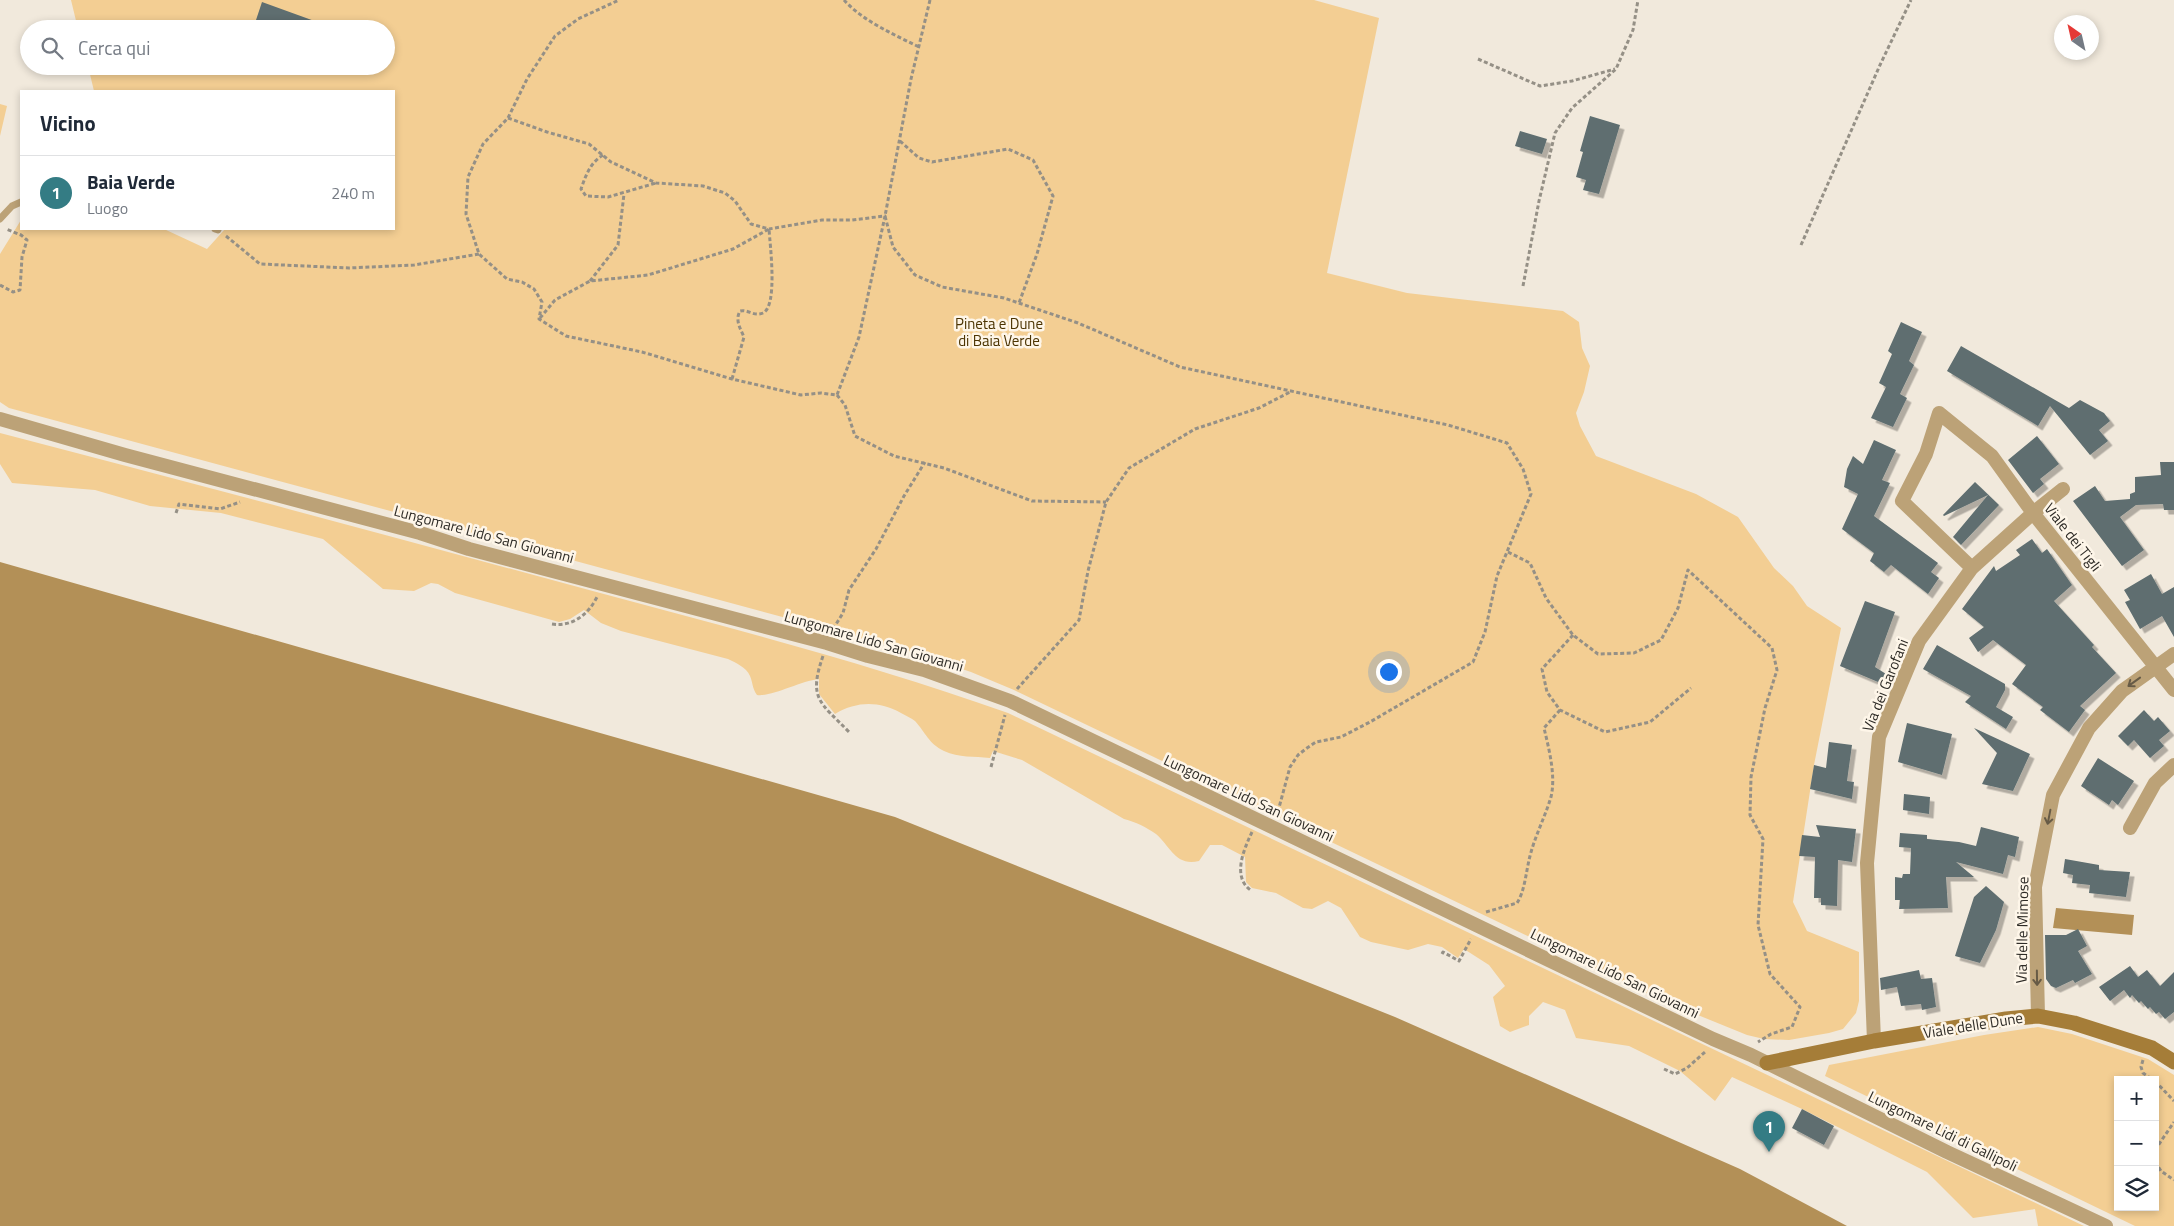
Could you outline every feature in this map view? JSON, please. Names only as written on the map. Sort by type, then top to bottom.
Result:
[{"type":"street","name":"Viale dei Tigli","points":[[1972,568],[1902,502],[1926,454],[1939,413],[1992,456],[2033,513],[2174,690]]},
{"type":"street","name":"Lungomare Lido San Giovanni","points":[[2,419],[134,457],[420,533],[469,549],[602,582],[924,670],[1010,701],[1767,1063]]},
{"type":"street","name":"Via dei Garofani","points":[[1874,1041],[1867,863],[1879,737],[1919,641],[1972,568],[2033,513],[2063,489]]},
{"type":"street","name":"Via delle Mimose","points":[[2038,1016],[2035,887],[2053,795],[2089,728],[2122,691],[2174,654]]},
{"type":"street","points":[[2130,828],[2155,783],[2174,765]]},
{"type":"street","name":"Viale delle Dune","points":[[1767,1063],[1874,1041],[2006,1019],[2038,1016],[2074,1022],[2152,1048],[2174,1062]]},
{"type":"street","name":"Lungomare Lidi di Gallipoli","points":[[1767,1063],[1947,1152],[2106,1226]]},
{"type":"lane","points":[[0,219],[12,206],[20,202]]},
{"type":"path","points":[[539,319],[542,302],[534,289],[522,282],[506,280],[479,254],[466,214],[468,177],[483,144],[508,118],[527,78],[555,36],[578,19],[619,0]]},
{"type":"path","points":[[844,0],[849,6],[887,31],[919,47]]},
{"type":"path","points":[[837,396],[858,336],[885,216],[911,80],[930,0]]},
{"type":"path","points":[[1522,286],[1555,133],[1572,108],[1616,69],[1633,30],[1638,0]]},
{"type":"path","points":[[1801,245],[1880,65],[1911,0]]},
{"type":"path","points":[[1478,59],[1540,86],[1572,81],[1616,69]]},
{"type":"path","points":[[508,118],[546,132],[589,144],[611,162],[656,183],[703,186],[725,193],[735,201],[751,224],[769,229]]},
{"type":"path","points":[[900,141],[919,158],[932,162],[1008,148],[1033,160],[1053,196],[1037,254],[1019,303]]},
{"type":"path","points":[[603,155],[591,165],[581,189],[586,196],[608,197],[624,194],[656,183]]},
{"type":"path","points":[[590,281],[618,245],[624,194]]},
{"type":"path","points":[[539,319],[555,300],[590,281],[648,275],[733,249],[769,229],[822,220],[852,220],[885,216]]},
{"type":"path","points":[[885,216],[893,247],[915,275],[942,287],[1004,298],[1019,303],[1078,323],[1180,367],[1448,425],[1507,443],[1523,469],[1532,494],[1497,576],[1485,632],[1472,662],[1370,722],[1341,737],[1316,742],[1302,752],[1290,768],[1272,827]]},
{"type":"path","points":[[0,224],[27,240],[22,257],[20,290],[13,292],[0,285]]},
{"type":"path","points":[[732,379],[744,337],[737,316],[740,311],[744,310],[755,315],[762,314],[767,310],[771,297],[769,229]]},
{"type":"path","points":[[218,230],[260,264],[348,268],[404,266],[479,254]]},
{"type":"path","points":[[539,319],[566,336],[642,352],[732,379],[801,394],[821,393],[837,396],[845,405],[855,436],[894,456],[925,462],[1032,501],[1106,502]]},
{"type":"path","points":[[991,768],[1010,701],[1026,678],[1079,620],[1088,571],[1106,502],[1128,468],[1195,429],[1259,408],[1293,391]]},
{"type":"path","points":[[849,732],[822,704],[816,695],[817,674],[827,643],[843,613],[849,590],[876,549],[904,496],[925,462]]},
{"type":"path","points":[[176,513],[179,504],[220,509],[241,501],[246,496],[248,486]]},
{"type":"path","points":[[1508,552],[1530,563],[1546,598],[1573,634],[1598,654],[1634,653],[1661,640],[1678,608],[1688,570],[1772,648],[1777,670],[1765,708],[1750,777],[1750,815],[1763,839],[1758,925],[1770,974],[1800,1007],[1792,1027],[1759,1040],[1751,1055]]},
{"type":"path","points":[[552,624],[569,624],[585,613],[595,600],[602,582]]},
{"type":"path","points":[[1573,634],[1542,669],[1548,692],[1560,710],[1605,732],[1650,722],[1690,688]]},
{"type":"path","points":[[1442,954],[1443,952],[1459,960],[1486,912],[1517,903],[1523,895],[1524,881],[1533,844],[1551,796],[1551,756],[1544,728],[1560,710]]},
{"type":"path","points":[[1252,891],[1243,881],[1242,856],[1257,820]]},
{"type":"path","points":[[1664,1069],[1675,1074],[1687,1068],[1710,1045],[1713,1038]]},
{"type":"path","points":[[2159,1085],[2174,1101]]},
{"type":"path","points":[[2159,1144],[2174,1122]]},
{"type":"path","points":[[2158,1166],[2161,1171],[2174,1180]]},
{"type":"green space","name":"Pineta e Dune di Baia Verde","points":[[71,0],[1314,0],[1379,18],[1327,273],[1407,293],[1563,311],[1579,322],[1582,348],[1590,366],[1584,392],[1576,413],[1580,426],[1596,456],[1696,494],[1738,517],[1774,568],[1793,586],[1807,606],[1841,628],[1814,765],[1793,902],[1807,931],[1859,952],[1859,1001],[1856,1013],[1843,1029],[1829,1033],[1789,1040],[1764,1039],[1747,1035],[1661,1000],[1014,690],[971,672],[905,650],[9,408],[0,402],[0,254],[20,222],[20,230],[166,230],[207,249],[224,230],[395,230],[395,90],[94,90],[90,75],[395,75],[395,20],[76,20]]},
{"type":"green space","points":[[0,104],[7,106],[0,136]]},
{"type":"green space","points":[[0,433],[747,633],[905,678],[1008,713],[2084,1226],[2038,1226],[2035,1209],[1973,1218],[1927,1172],[1802,1109],[1732,1077],[1715,1101],[1680,1071],[1629,1046],[1576,1038],[1565,1010],[1543,1002],[1529,1016],[1529,1025],[1510,1032],[1500,1026],[1493,997],[1505,986],[1489,965],[1464,949],[1458,958],[1442,947],[1428,944],[1408,950],[1371,942],[1360,937],[1341,908],[1328,901],[1312,909],[1303,908],[1276,893],[1252,888],[1246,882],[1245,857],[1222,845],[1210,845],[1199,861],[1185,861],[1174,854],[1152,831],[1124,819],[1022,760],[993,751],[990,758],[961,756],[944,751],[934,745],[915,721],[884,706],[860,705],[835,714],[819,694],[819,679],[770,694],[757,695],[746,670],[728,659],[621,631],[601,623],[584,610],[570,619],[559,622],[455,593],[438,584],[431,583],[414,591],[383,589],[323,539],[221,513],[150,506],[95,490],[12,483],[0,464]]},
{"type":"green space","points":[[2038,1027],[2072,1034],[2148,1059],[2174,1075],[2174,1226],[2135,1226],[1825,1076],[1829,1065],[1984,1035]]},
{"type":"shaded area","points":[[0,562],[895,817],[1395,1017],[1740,1169],[1847,1226],[0,1226]]},
{"type":"shaded area","points":[[2056,908],[2134,915],[2132,935],[2053,928]]},
{"type":"building","points":[[262,2],[312,20],[256,20]]},
{"type":"building","points":[[1590,116],[1620,125],[1599,194],[1583,190],[1586,180],[1576,177],[1583,152],[1580,151]]},
{"type":"building","points":[[1520,131],[1547,139],[1542,154],[1515,146]]},
{"type":"building","points":[[1901,322],[1922,332],[1909,361],[1914,365],[1900,394],[1907,398],[1893,427],[1871,418],[1886,387],[1879,383],[1892,354],[1888,351]]},
{"type":"building","points":[[1961,346],[2069,408],[2080,400],[2104,413],[2110,421],[2099,430],[2108,441],[2090,455],[2050,406],[2038,426],[1947,371]]},
{"type":"building","points":[[2037,436],[2059,464],[2040,479],[2044,484],[2033,493],[2008,460]]},
{"type":"building","points":[[1874,440],[1896,450],[1882,480],[1890,483],[1874,516],[1938,563],[1931,572],[1939,578],[1928,594],[1891,565],[1884,572],[1870,561],[1874,553],[1842,529],[1858,494],[1844,487],[1847,469],[1853,456],[1863,464]]},
{"type":"building","points":[[2160,462],[2174,462],[2174,510],[2164,510],[2163,504],[2136,505],[2120,517],[2144,550],[2122,566],[2073,501],[2095,486],[2105,501],[2130,499],[2130,494],[2135,492],[2135,477],[2161,475]]},
{"type":"building","points":[[1975,482],[1999,505],[1961,545],[1953,537],[1988,495],[1943,515]]},
{"type":"building","points":[[2032,539],[2042,553],[2047,549],[2072,585],[2054,601],[2094,645],[2092,647],[2116,673],[2080,706],[2085,710],[2069,732],[2040,710],[2043,707],[2012,684],[2026,665],[1993,640],[1978,652],[1969,638],[1984,627],[1962,609],[1994,566],[1996,571],[2020,555],[2016,550]]},
{"type":"building","points":[[2151,574],[2162,594],[2174,587],[2174,637],[2162,616],[2140,629],[2125,602],[2130,600],[2124,590]]},
{"type":"building","points":[[1865,601],[1895,612],[1875,667],[1894,679],[1890,687],[1840,666]]},
{"type":"building","points":[[1937,645],[2005,684],[2005,690],[1996,707],[2013,717],[2006,729],[1965,702],[1971,696],[1923,669]]},
{"type":"building","points":[[2144,710],[2154,721],[2158,717],[2170,731],[2159,740],[2164,746],[2150,758],[2134,740],[2128,746],[2118,736]]},
{"type":"building","points":[[1907,723],[1952,734],[1942,775],[1898,762]]},
{"type":"building","points":[[1974,728],[2030,754],[2013,791],[1982,784],[1997,753]]},
{"type":"building","points":[[1829,742],[1852,745],[1847,781],[1854,782],[1852,799],[1810,789],[1814,765],[1826,768]]},
{"type":"building","points":[[2098,758],[2134,781],[2118,805],[2112,800],[2109,805],[2081,786]]},
{"type":"building","points":[[1904,794],[1930,797],[1929,814],[1903,810]]},
{"type":"building","points":[[1816,825],[1856,829],[1852,862],[1838,860],[1837,906],[1821,905],[1821,898],[1814,898],[1815,857],[1799,856],[1802,835],[1820,837]]},
{"type":"building","points":[[1981,827],[2019,837],[2015,857],[2008,855],[2003,874],[1956,862],[1974,877],[1946,877],[1948,908],[1899,909],[1900,900],[1895,900],[1895,877],[1902,878],[1903,874],[1910,874],[1911,848],[1899,847],[1900,833],[1927,835],[1927,839],[1959,842],[1976,846]]},
{"type":"building","points":[[2065,859],[2099,865],[2099,870],[2130,872],[2126,897],[2089,893],[2090,885],[2072,883],[2073,875],[2063,873]]},
{"type":"building","points":[[1986,886],[2004,902],[1996,930],[1980,963],[1955,956],[1974,897]]},
{"type":"building","points":[[2078,929],[2087,946],[2078,951],[2092,974],[2075,983],[2073,980],[2056,988],[2051,986],[2046,979],[2045,935],[2066,935]]},
{"type":"building","points":[[2130,966],[2138,977],[2147,970],[2160,986],[2174,972],[2174,1012],[2165,1019],[2159,1012],[2156,1014],[2141,1001],[2139,1003],[2132,995],[2130,998],[2124,990],[2110,1001],[2099,987]]},
{"type":"building","points":[[1919,970],[1921,979],[1932,978],[1936,1007],[1922,1010],[1921,1004],[1901,1006],[1897,987],[1881,990],[1880,978]]},
{"type":"building","points":[[1802,1109],[1834,1126],[1824,1145],[1792,1128]]},
{"type":"place","name":"Baia Verde","points":[[1769,1152]]}]
